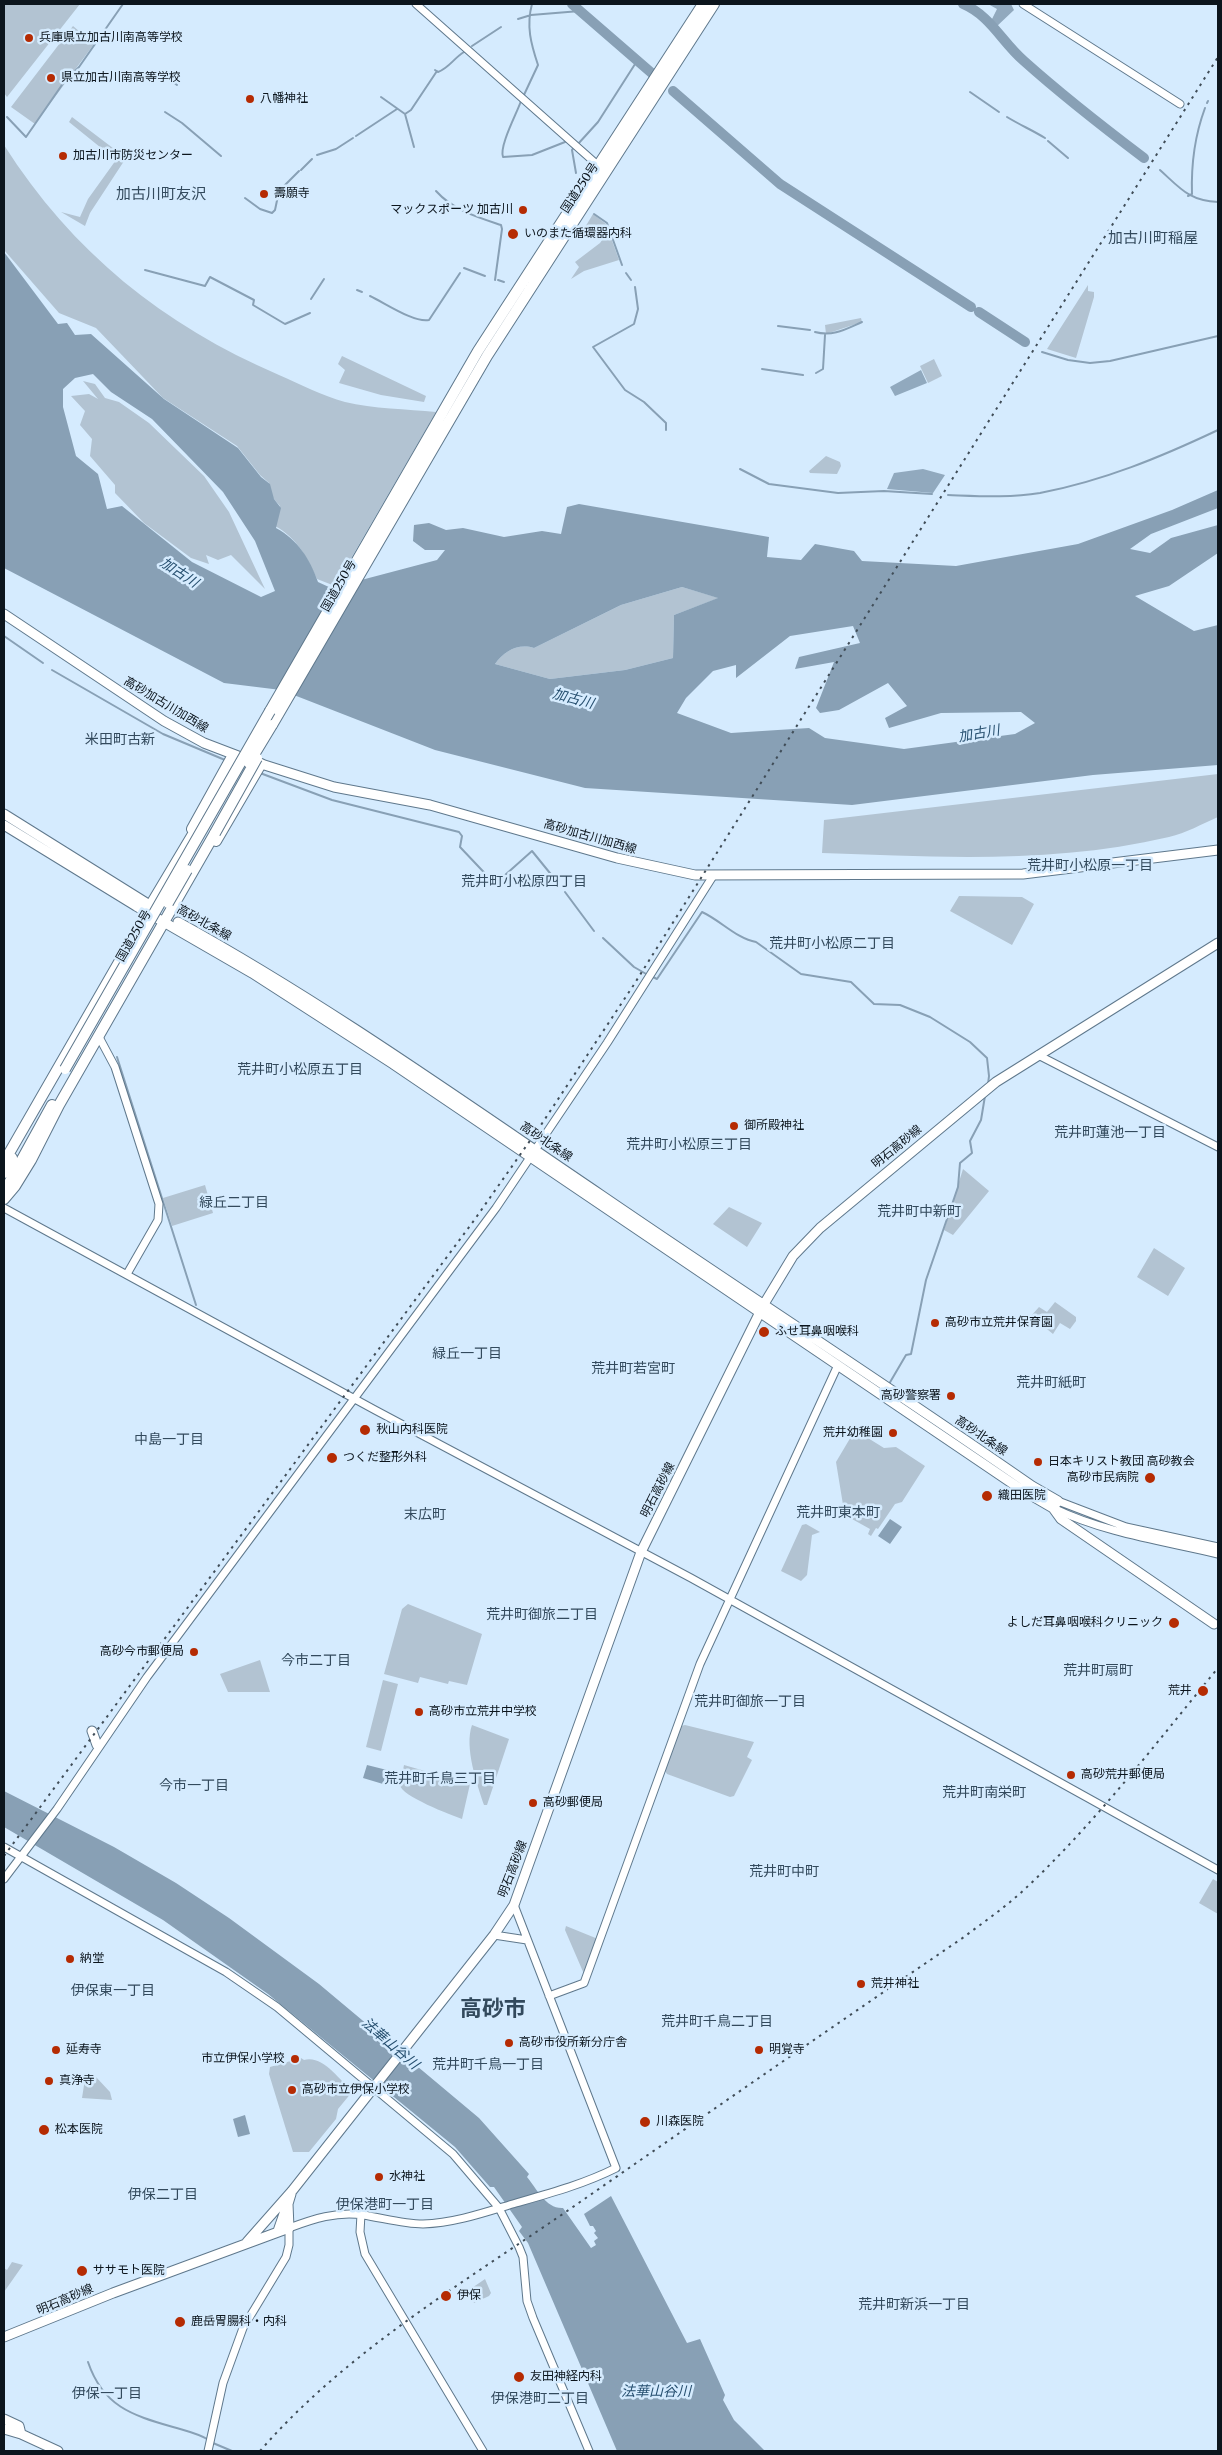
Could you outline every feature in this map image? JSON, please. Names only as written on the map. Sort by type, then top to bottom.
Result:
[{"type":"highway","name":"国道250号","points":[[4,1173],[68,1070],[272,725],[483,354],[606,172],[703,4]]},
{"type":"highway","name":"国道250号","points":[[4,1192],[68,1070],[270,711],[568,210],[597,164],[714,4]]},
{"type":"highway","points":[[510,290],[542,240],[568,210]]},
{"type":"highway","points":[[531,298],[561,250],[579,212]]},
{"type":"highway","points":[[150,905],[238,757],[270,711]]},
{"type":"highway","points":[[4,1199],[15,1186],[59,1105],[215,834],[246,779],[272,725]]},
{"type":"highway","points":[[4,1162],[233,755]]},
{"type":"highway","points":[[168,915],[191,884],[261,764]]},
{"type":"main road","name":"高砂加古川加西線","points":[[4,614],[164,721],[233,755],[334,788],[448,810],[647,866],[695,875],[712,876],[1023,874],[1218,850]]},
{"type":"main road","name":"高砂北条線","points":[[4,814],[150,905]]},
{"type":"main road","name":"高砂北条線","points":[[4,825],[168,915],[320,1005],[762,1309],[1032,1486],[1055,1504],[1061,1519],[1214,1624]]},
{"type":"main road","name":"明石高砂線","points":[[247,2242],[292,2191],[494,1935],[514,1905],[641,1552],[762,1309],[793,1256],[820,1228],[996,1082],[1218,943]]},
{"type":"main road","name":"高砂北条線","points":[[762,1309],[838,1365],[1022,1490],[1055,1504]]},
{"type":"main road","points":[[92,1731],[97,1745]]},
{"type":"main road","name":"明石高砂線","points":[[278,2231],[292,2191]]},
{"type":"main road","name":"明石高砂線","points":[[4,2337],[247,2242],[289,2228],[288,2204]]},
{"type":"main road","points":[[4,2419],[19,2426],[21,2434]]},
{"type":"main road","points":[[4,2429],[21,2434],[58,2451]]},
{"type":"street","points":[[416,4],[606,172]]},
{"type":"street","points":[[1023,4],[1180,104]]},
{"type":"street","points":[[4,1879],[58,1809],[147,1677],[496,1208],[534,1153],[712,876]]},
{"type":"street","points":[[99,1037],[115,1068],[159,1204],[158,1220],[127,1274]]},
{"type":"street","points":[[1038,1055],[1218,1147]]},
{"type":"street","points":[[4,1208],[354,1399],[730,1600],[1093,1798],[1218,1870]]},
{"type":"street","points":[[549,1996],[584,1983],[700,1664],[749,1554],[838,1365]]},
{"type":"street","points":[[1055,1504],[1077,1518],[1126,1534],[1215,1550]]},
{"type":"street","points":[[4,1847],[226,1972],[294,2020],[453,2154],[499,2208],[519,2247],[527,2301],[589,2451]]},
{"type":"street","points":[[208,2451],[223,2384],[244,2328],[286,2257],[289,2245],[289,2228],[324,2216],[361,2214],[408,2223],[424,2224],[461,2218],[594,2179],[616,2168],[514,1905]]},
{"type":"street","points":[[494,1935],[527,1940]]},
{"type":"street","points":[[361,2214],[360,2232],[365,2254],[483,2451]]},
{"type":"shaded area","name":"兵庫県立加古川南高等学校","points":[[4,4],[80,4],[7,97],[4,93]]},
{"type":"shaded area","points":[[988,4],[1011,4],[1014,10],[995,28],[990,23],[997,9]]},
{"type":"shaded area","name":"県立加古川南高等学校","points":[[73,26],[94,44],[35,124],[11,107]]},
{"type":"shaded area","points":[[72,117],[126,158],[90,213],[85,226],[61,212],[80,217],[88,199],[116,160],[69,122]]},
{"type":"shaded area","points":[[4,145],[31,184],[59,219],[90,252],[159,308],[197,333],[237,355],[312,390],[345,402],[367,406],[436,412],[335,586],[317,579],[295,542],[275,526],[280,506],[273,498],[269,483],[260,475],[237,446],[163,398],[96,328],[59,313],[4,250]]},
{"type":"shaded area","points":[[593,214],[606,224],[619,260],[584,271],[571,279],[579,267],[575,262],[600,243],[605,236],[594,237],[584,229]]},
{"type":"shaded area","points":[[1088,285],[1088,291],[1094,292],[1094,297],[1076,358],[1047,349]]},
{"type":"shaded area","points":[[861,318],[862,322],[826,334],[825,325]]},
{"type":"shaded area","points":[[342,356],[426,396],[424,402],[381,395],[339,383],[345,370],[338,364]]},
{"type":"shaded area","points":[[934,359],[942,376],[928,383],[920,366]]},
{"type":"shaded area","points":[[921,370],[927,383],[895,396],[890,387]]},
{"type":"shaded area","points":[[83,381],[95,384],[105,398],[119,402],[149,423],[204,476],[229,512],[265,589],[231,555],[218,560],[206,555],[209,564],[191,558],[144,523],[115,493],[115,485],[90,456],[92,439],[80,425],[85,411],[71,396],[89,394],[98,399]]},
{"type":"shaded area","points":[[826,456],[840,462],[841,466],[837,474],[810,473],[809,471]]},
{"type":"shaded area","points":[[923,469],[945,475],[933,493],[887,489],[894,473]]},
{"type":"shaded area","points":[[682,587],[719,598],[674,615],[673,658],[625,670],[550,679],[495,664],[512,649],[517,647],[534,648],[621,605]]},
{"type":"shaded area","points":[[1218,774],[1218,817],[1188,831],[1169,837],[1126,846],[1040,855],[996,857],[822,853],[824,820]]},
{"type":"shaded area","points":[[959,896],[1022,897],[1034,904],[1012,945],[950,911]]},
{"type":"shaded area","points":[[963,1169],[989,1191],[953,1235],[944,1230]]},
{"type":"shaded area","points":[[205,1185],[213,1213],[172,1226],[163,1198]]},
{"type":"shaded area","points":[[729,1207],[762,1223],[747,1247],[713,1224]]},
{"type":"shaded area","points":[[1154,1248],[1185,1268],[1168,1296],[1137,1277]]},
{"type":"shaded area","points":[[1055,1302],[1076,1317],[1076,1321],[1070,1329],[1060,1323],[1053,1334],[1031,1316],[1039,1307],[1047,1312]]},
{"type":"shaded area","points":[[855,1430],[884,1448],[896,1447],[925,1466],[902,1502],[895,1504],[871,1536],[868,1534],[870,1529],[850,1516],[845,1517],[836,1462]]},
{"type":"shaded area","points":[[806,1524],[820,1532],[812,1535],[807,1575],[801,1581],[781,1571],[802,1525]]},
{"type":"shaded area","points":[[408,1604],[482,1634],[467,1685],[449,1681],[448,1684],[420,1677],[418,1683],[384,1674],[402,1609]]},
{"type":"shaded area","points":[[260,1660],[270,1692],[228,1692],[220,1674]]},
{"type":"shaded area","points":[[383,1680],[398,1684],[381,1751],[366,1747]]},
{"type":"shaded area","points":[[472,1725],[509,1739],[487,1805],[484,1805],[472,1765],[470,1734]]},
{"type":"shaded area","points":[[685,1725],[754,1742],[747,1757],[752,1760],[734,1796],[730,1797],[667,1774],[665,1771],[681,1726]]},
{"type":"shaded area","points":[[404,1765],[470,1784],[462,1819],[417,1800],[402,1789],[400,1783]]},
{"type":"shaded area","points":[[1213,1879],[1218,1882],[1218,1914],[1199,1903]]},
{"type":"shaded area","points":[[566,1926],[598,1939],[584,1974],[565,1930]]},
{"type":"shaded area","points":[[301,2058],[304,2060],[311,2059],[324,2064],[352,2092],[338,2109],[336,2119],[309,2152],[293,2152],[269,2074],[270,2067]]},
{"type":"shaded area","points":[[96,2077],[110,2092],[112,2100],[82,2098],[85,2079]]},
{"type":"shaded area","points":[[12,2262],[23,2265],[4,2292],[4,2268],[7,2270]]},
{"type":"shaded area","points":[[485,2279],[491,2293],[489,2296],[474,2303],[469,2290]]},
{"type":"water","name":"加古川","points":[[4,252],[58,324],[67,323],[75,335],[91,334],[164,399],[238,448],[261,477],[270,484],[274,499],[281,508],[276,528],[297,544],[307,558],[318,582],[331,588],[437,560],[445,550],[425,550],[413,541],[414,525],[429,523],[446,530],[463,528],[504,537],[542,531],[561,534],[567,507],[579,504],[769,537],[767,557],[801,560],[815,544],[854,551],[862,561],[956,566],[1078,544],[1172,510],[1218,490],[1218,508],[1151,534],[1130,549],[1150,553],[1171,538],[1218,525],[1218,553],[1169,586],[1135,596],[1194,631],[1218,625],[1218,765],[1093,775],[852,805],[585,788],[435,750],[281,690],[224,683],[4,568]],"holes":[[[93,374],[111,392],[152,419],[223,492],[255,541],[275,591],[261,597],[192,562],[122,506],[107,509],[98,474],[76,456],[63,407],[63,389],[75,378]],[[682,587],[718,598],[674,615],[673,658],[625,670],[550,679],[495,664],[512,649],[517,647],[534,648],[621,605]],[[853,626],[860,643],[799,657],[795,669],[834,662],[816,708],[820,713],[839,710],[888,683],[907,706],[885,718],[889,728],[941,713],[1021,712],[1035,723],[1015,734],[904,749],[825,738],[809,728],[731,733],[677,713],[686,698],[713,671],[736,665],[736,678],[790,636]]]},
{"type":"water","points":[[890,1519],[902,1527],[890,1544],[878,1536]]},
{"type":"water","points":[[367,1765],[387,1770],[383,1784],[363,1778]]},
{"type":"water","name":"法華山谷川","points":[[4,1791],[114,1847],[176,1883],[229,1918],[319,1984],[479,2118],[529,2174],[527,2177],[542,2197],[552,2205],[563,2208],[591,2248],[596,2245],[594,2241],[598,2238],[594,2233],[596,2231],[593,2226],[590,2226],[584,2214],[611,2196],[687,2343],[700,2339],[725,2395],[723,2400],[734,2420],[765,2451],[617,2451],[528,2243],[519,2231],[522,2227],[494,2187],[490,2187],[455,2147],[268,1994],[163,1920],[4,1827]]},
{"type":"water","points":[[245,2115],[250,2134],[238,2137],[233,2119]]},
{"type":"waterway","points":[[7,117],[26,137],[64,82],[79,67],[123,4]]},
{"type":"waterway","points":[[523,97],[538,65],[530,35],[529,20],[532,4]]},
{"type":"waterway","points":[[572,4],[662,82]]},
{"type":"waterway","points":[[963,4],[973,9],[989,22],[1016,53],[1053,86],[1144,158]]},
{"type":"waterway","points":[[518,19],[531,15],[580,11]]},
{"type":"waterway","points":[[472,46],[501,27]]},
{"type":"waterway","points":[[435,70],[438,72],[442,70],[464,52]]},
{"type":"waterway","points":[[578,144],[598,122],[637,61]]},
{"type":"waterway","points":[[405,114],[411,110],[437,71]]},
{"type":"waterway","points":[[167,77],[177,85]]},
{"type":"waterway","points":[[673,91],[780,184],[971,307]]},
{"type":"waterway","points":[[970,92],[999,112]]},
{"type":"waterway","points":[[381,97],[405,114],[414,147]]},
{"type":"waterway","points":[[521,101],[506,138],[502,152],[503,157],[532,155],[565,142]]},
{"type":"waterway","points":[[1188,196],[1192,194],[1194,150],[1205,108]]},
{"type":"waterway","points":[[356,136],[397,109]]},
{"type":"waterway","points":[[165,112],[182,123],[221,156]]},
{"type":"waterway","points":[[1007,117],[1045,138]]},
{"type":"waterway","points":[[317,155],[336,149],[353,138]]},
{"type":"waterway","points":[[1048,141],[1068,158]]},
{"type":"waterway","points":[[574,147],[572,150],[576,173]]},
{"type":"waterway","points":[[301,170],[312,159]]},
{"type":"waterway","points":[[1160,170],[1179,188],[1192,196],[1218,202]]},
{"type":"waterway","points":[[245,198],[260,209],[272,213],[275,210],[279,191],[299,171]]},
{"type":"waterway","points":[[436,191],[458,208],[474,216],[501,225],[495,280]]},
{"type":"waterway","points":[[594,214],[607,223],[622,265]]},
{"type":"waterway","points":[[464,268],[485,276]]},
{"type":"waterway","points":[[145,270],[205,286],[210,277],[254,300],[253,305],[285,324],[310,313]]},
{"type":"waterway","points":[[370,296],[408,316],[429,320],[460,273]]},
{"type":"waterway","points":[[626,273],[631,280]]},
{"type":"waterway","points":[[311,299],[324,279]]},
{"type":"waterway","points":[[498,280],[504,282]]},
{"type":"waterway","points":[[635,287],[638,309],[634,324],[593,347],[625,390],[644,402],[666,423],[666,430]]},
{"type":"waterway","points":[[357,290],[362,292]]},
{"type":"waterway","points":[[979,312],[1025,342]]},
{"type":"waterway","points":[[815,332],[834,333],[862,322]]},
{"type":"waterway","points":[[778,326],[810,330]]},
{"type":"waterway","points":[[816,373],[823,369],[825,335]]},
{"type":"waterway","points":[[1042,352],[1068,360],[1090,363],[1110,361],[1218,336]]},
{"type":"waterway","points":[[762,369],[803,375]]},
{"type":"waterway","points":[[948,495],[1017,496],[1063,488],[1131,467],[1175,450],[1218,430]]},
{"type":"waterway","points":[[740,469],[769,484],[838,493],[884,491],[932,494]]},
{"type":"waterway","points":[[4,636],[43,663]]},
{"type":"waterway","points":[[52,670],[163,734],[225,760]]},
{"type":"waterway","points":[[260,773],[332,800],[459,832],[462,836],[460,847],[495,884],[532,851],[558,883]]},
{"type":"waterway","points":[[565,892],[594,931]]},
{"type":"waterway","points":[[653,977],[657,979],[702,912],[742,937],[756,942],[801,974],[851,982],[874,1004],[900,1005],[930,1017],[970,1042],[987,1058],[988,1084]]},
{"type":"waterway","points":[[603,938],[634,967],[648,975]]},
{"type":"waterway","points":[[117,1057],[196,1305]]},
{"type":"waterway","points":[[889,1384],[906,1355],[911,1354],[926,1280],[958,1187],[960,1163],[972,1153],[970,1141],[981,1120],[985,1096]]},
{"type":"waterway","points":[[88,2362],[94,2377],[102,2389],[110,2399],[120,2406],[144,2418],[191,2432],[209,2440]]},
{"type":"waterway","points":[[213,2443],[232,2451]]},
{"type":"railway","points":[[4,1856],[475,1219],[541,1125],[633,986],[1218,57]]},
{"type":"railway","points":[[260,2451],[294,2415],[330,2382],[407,2321],[964,1937],[1011,1901],[1052,1862],[1102,1809],[1218,1668]]},
{"type":"place","name":"兵庫県立加古川南高等学校","points":[[29,38]]},
{"type":"place","name":"県立加古川南高等学校","points":[[51,78]]},
{"type":"place","name":"八幡神社","points":[[250,99]]},
{"type":"place","name":"加古川市防災センター","points":[[63,156]]},
{"type":"place","name":"壽願寺","points":[[264,194]]},
{"type":"place","name":"マックスポーツ 加古川","points":[[523,210]]},
{"type":"place","name":"いのまた循環器内科","points":[[513,234]]},
{"type":"place","name":"御所殿神社","points":[[734,1126]]},
{"type":"place","name":"高砂市立荒井保育園","points":[[935,1323]]},
{"type":"place","name":"ふせ耳鼻咽喉科","points":[[764,1332]]},
{"type":"place","name":"高砂警察署","points":[[951,1396]]},
{"type":"place","name":"秋山内科医院","points":[[365,1430]]},
{"type":"place","name":"荒井幼稚園","points":[[893,1433]]},
{"type":"place","name":"つくだ整形外科","points":[[332,1458]]},
{"type":"place","name":"日本キリスト教団 高砂教会","points":[[1038,1462]]},
{"type":"place","name":"高砂市民病院","points":[[1150,1478]]},
{"type":"place","name":"織田医院","points":[[987,1496]]},
{"type":"place","name":"よしだ耳鼻咽喉科クリニック","points":[[1174,1623]]},
{"type":"place","name":"高砂今市郵便局","points":[[194,1652]]},
{"type":"place","name":"荒井","points":[[1203,1691]]},
{"type":"place","name":"高砂市立荒井中学校","points":[[419,1712]]},
{"type":"place","name":"高砂荒井郵便局","points":[[1071,1775]]},
{"type":"place","name":"高砂郵便局","points":[[533,1803]]},
{"type":"place","name":"納堂","points":[[70,1959]]},
{"type":"place","name":"荒井神社","points":[[861,1984]]},
{"type":"place","name":"高砂市役所新分庁舎","points":[[509,2043]]},
{"type":"place","name":"延寿寺","points":[[56,2050]]},
{"type":"place","name":"明覚寺","points":[[759,2050]]},
{"type":"place","name":"市立伊保小学校","points":[[295,2059]]},
{"type":"place","name":"真浄寺","points":[[49,2081]]},
{"type":"place","name":"高砂市立伊保小学校","points":[[292,2090]]},
{"type":"place","name":"川森医院","points":[[645,2122]]},
{"type":"place","name":"松本医院","points":[[44,2130]]},
{"type":"place","name":"水神社","points":[[379,2177]]},
{"type":"place","name":"ササモト医院","points":[[82,2271]]},
{"type":"place","name":"伊保","points":[[446,2296]]},
{"type":"place","name":"鹿岳胃腸科・内科","points":[[180,2322]]},
{"type":"place","name":"友田神経内科","points":[[519,2377]]},
{"type":"district","name":"加古川町友沢","points":[[161,195]]},
{"type":"district","name":"加古川町稲屋","points":[[1153,239]]},
{"type":"district","name":"米田町古新","points":[[120,740]]},
{"type":"district","name":"荒井町小松原一丁目","points":[[1090,866]]},
{"type":"district","name":"荒井町小松原四丁目","points":[[524,882]]},
{"type":"district","name":"荒井町小松原二丁目","points":[[832,944]]},
{"type":"district","name":"荒井町小松原五丁目","points":[[300,1070]]},
{"type":"district","name":"荒井町蓮池一丁目","points":[[1110,1133]]},
{"type":"district","name":"荒井町小松原三丁目","points":[[689,1145]]},
{"type":"district","name":"緑丘二丁目","points":[[234,1203]]},
{"type":"district","name":"荒井町中新町","points":[[919,1212]]},
{"type":"district","name":"緑丘一丁目","points":[[467,1354]]},
{"type":"district","name":"荒井町若宮町","points":[[633,1369]]},
{"type":"district","name":"荒井町紙町","points":[[1051,1383]]},
{"type":"district","name":"中島一丁目","points":[[169,1440]]},
{"type":"district","name":"荒井町東本町","points":[[838,1513]]},
{"type":"district","name":"末広町","points":[[425,1515]]},
{"type":"district","name":"荒井町御旅二丁目","points":[[542,1615]]},
{"type":"district","name":"今市二丁目","points":[[316,1661]]},
{"type":"district","name":"荒井町扇町","points":[[1098,1671]]},
{"type":"district","name":"荒井町御旅一丁目","points":[[750,1702]]},
{"type":"district","name":"荒井町千鳥三丁目","points":[[440,1779]]},
{"type":"district","name":"今市一丁目","points":[[194,1786]]},
{"type":"district","name":"荒井町南栄町","points":[[984,1793]]},
{"type":"district","name":"荒井町中町","points":[[784,1872]]},
{"type":"district","name":"伊保東一丁目","points":[[113,1991]]},
{"type":"district","name":"高砂市","points":[[493,2010]]},
{"type":"district","name":"荒井町千鳥二丁目","points":[[717,2022]]},
{"type":"district","name":"荒井町千鳥一丁目","points":[[488,2065]]},
{"type":"district","name":"伊保二丁目","points":[[163,2195]]},
{"type":"district","name":"伊保港町一丁目","points":[[385,2205]]},
{"type":"district","name":"荒井町新浜一丁目","points":[[914,2305]]},
{"type":"district","name":"伊保一丁目","points":[[107,2394]]},
{"type":"district","name":"伊保港町二丁目","points":[[540,2399]]}]
